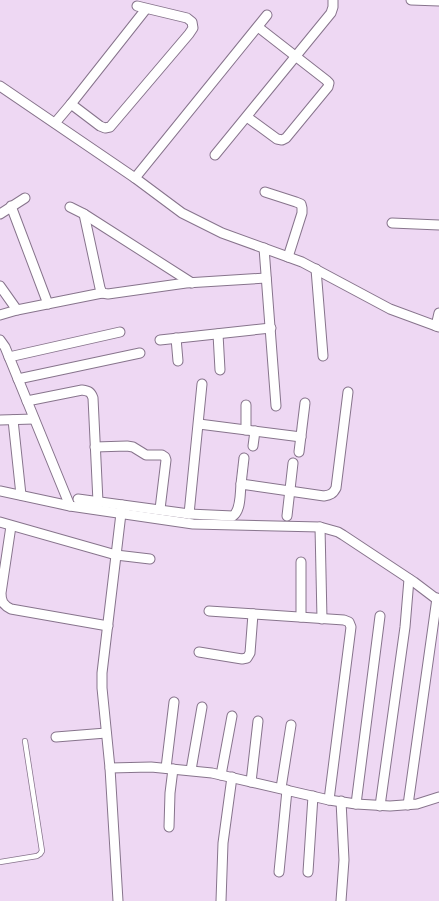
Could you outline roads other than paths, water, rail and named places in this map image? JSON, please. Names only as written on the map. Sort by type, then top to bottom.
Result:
[{"type":"street","points":[[215,155],[332,12],[334,7],[333,0]]},
{"type":"street","points":[[412,0],[439,1]]},
{"type":"street","points":[[55,123],[71,104],[141,7],[187,18],[192,22],[193,28],[189,34],[110,127],[100,126],[71,104]]},
{"type":"street","points":[[135,178],[267,16]]},
{"type":"street","points":[[247,117],[277,139],[282,140],[286,138],[328,87],[326,80],[258,27]]},
{"type":"street","points":[[0,86],[135,178],[182,213],[222,233],[302,262],[390,309],[438,326],[439,314]]},
{"type":"street","points":[[265,192],[301,204],[302,213],[288,257]]},
{"type":"street","points":[[0,214],[25,198]]},
{"type":"street","points":[[11,206],[48,304]]},
{"type":"street","points":[[70,207],[192,283]]},
{"type":"street","points":[[84,214],[102,293]]},
{"type":"street","points":[[392,223],[439,225]]},
{"type":"street","points":[[264,248],[276,406]]},
{"type":"street","points":[[316,269],[323,356]]},
{"type":"street","points":[[0,315],[102,293],[108,294],[192,283],[266,278]]},
{"type":"street","points":[[0,286],[18,310]]},
{"type":"street","points":[[160,340],[271,328]]},
{"type":"street","points":[[9,357],[120,332]]},
{"type":"street","points":[[218,334],[220,370]]},
{"type":"street","points":[[176,338],[178,361]]},
{"type":"street","points":[[2,345],[9,357],[70,506]]},
{"type":"street","points":[[18,379],[140,353]]},
{"type":"street","points":[[189,514],[202,384]]},
{"type":"street","points":[[27,401],[82,390],[88,390],[92,394],[98,502]]},
{"type":"street","points":[[241,484],[324,496],[334,492],[348,392]]},
{"type":"street","points":[[299,452],[305,403]]},
{"type":"street","points":[[246,405],[253,446]]},
{"type":"street","points":[[0,420],[34,419]]},
{"type":"street","points":[[13,420],[21,495]]},
{"type":"street","points":[[198,424],[301,437]]},
{"type":"street","points":[[95,447],[127,446],[133,447],[146,455],[165,456],[160,509]]},
{"type":"street","points":[[0,490],[70,506],[160,509],[189,514],[233,516],[238,509],[244,458]]},
{"type":"street","points":[[287,516],[293,463]]},
{"type":"street","points":[[78,499],[193,524],[320,527],[343,534],[438,599],[408,805]]},
{"type":"street","points":[[118,901],[110,768],[102,688],[122,509]]},
{"type":"street","points":[[0,522],[116,555],[150,559]]},
{"type":"street","points":[[11,526],[1,593],[1,600],[4,605],[11,608],[108,626]]},
{"type":"street","points":[[320,527],[322,619]]},
{"type":"street","points":[[301,562],[301,617]]},
{"type":"street","points":[[380,806],[405,627],[409,578]]},
{"type":"street","points":[[209,611],[344,620],[349,622],[351,627],[330,800]]},
{"type":"street","points":[[200,652],[242,659],[247,658],[250,653],[253,614]]},
{"type":"street","points":[[356,804],[380,616]]},
{"type":"street","points":[[169,827],[174,702]]},
{"type":"street","points":[[191,770],[202,708]]},
{"type":"street","points":[[221,774],[232,716]]},
{"type":"street","points":[[251,782],[258,721]]},
{"type":"street","points":[[279,872],[284,789],[291,725]]},
{"type":"street","points":[[56,736],[106,733]]},
{"type":"street","points":[[110,768],[170,768],[221,774],[330,800],[356,804],[380,806],[408,805],[439,797]]},
{"type":"street","points":[[221,901],[223,843],[232,777]]},
{"type":"street","points":[[308,872],[313,796]]},
{"type":"street","points":[[341,801],[344,860],[341,901]]},
{"type":"lane","points":[[0,862],[37,856],[42,851],[25,741]]}]
